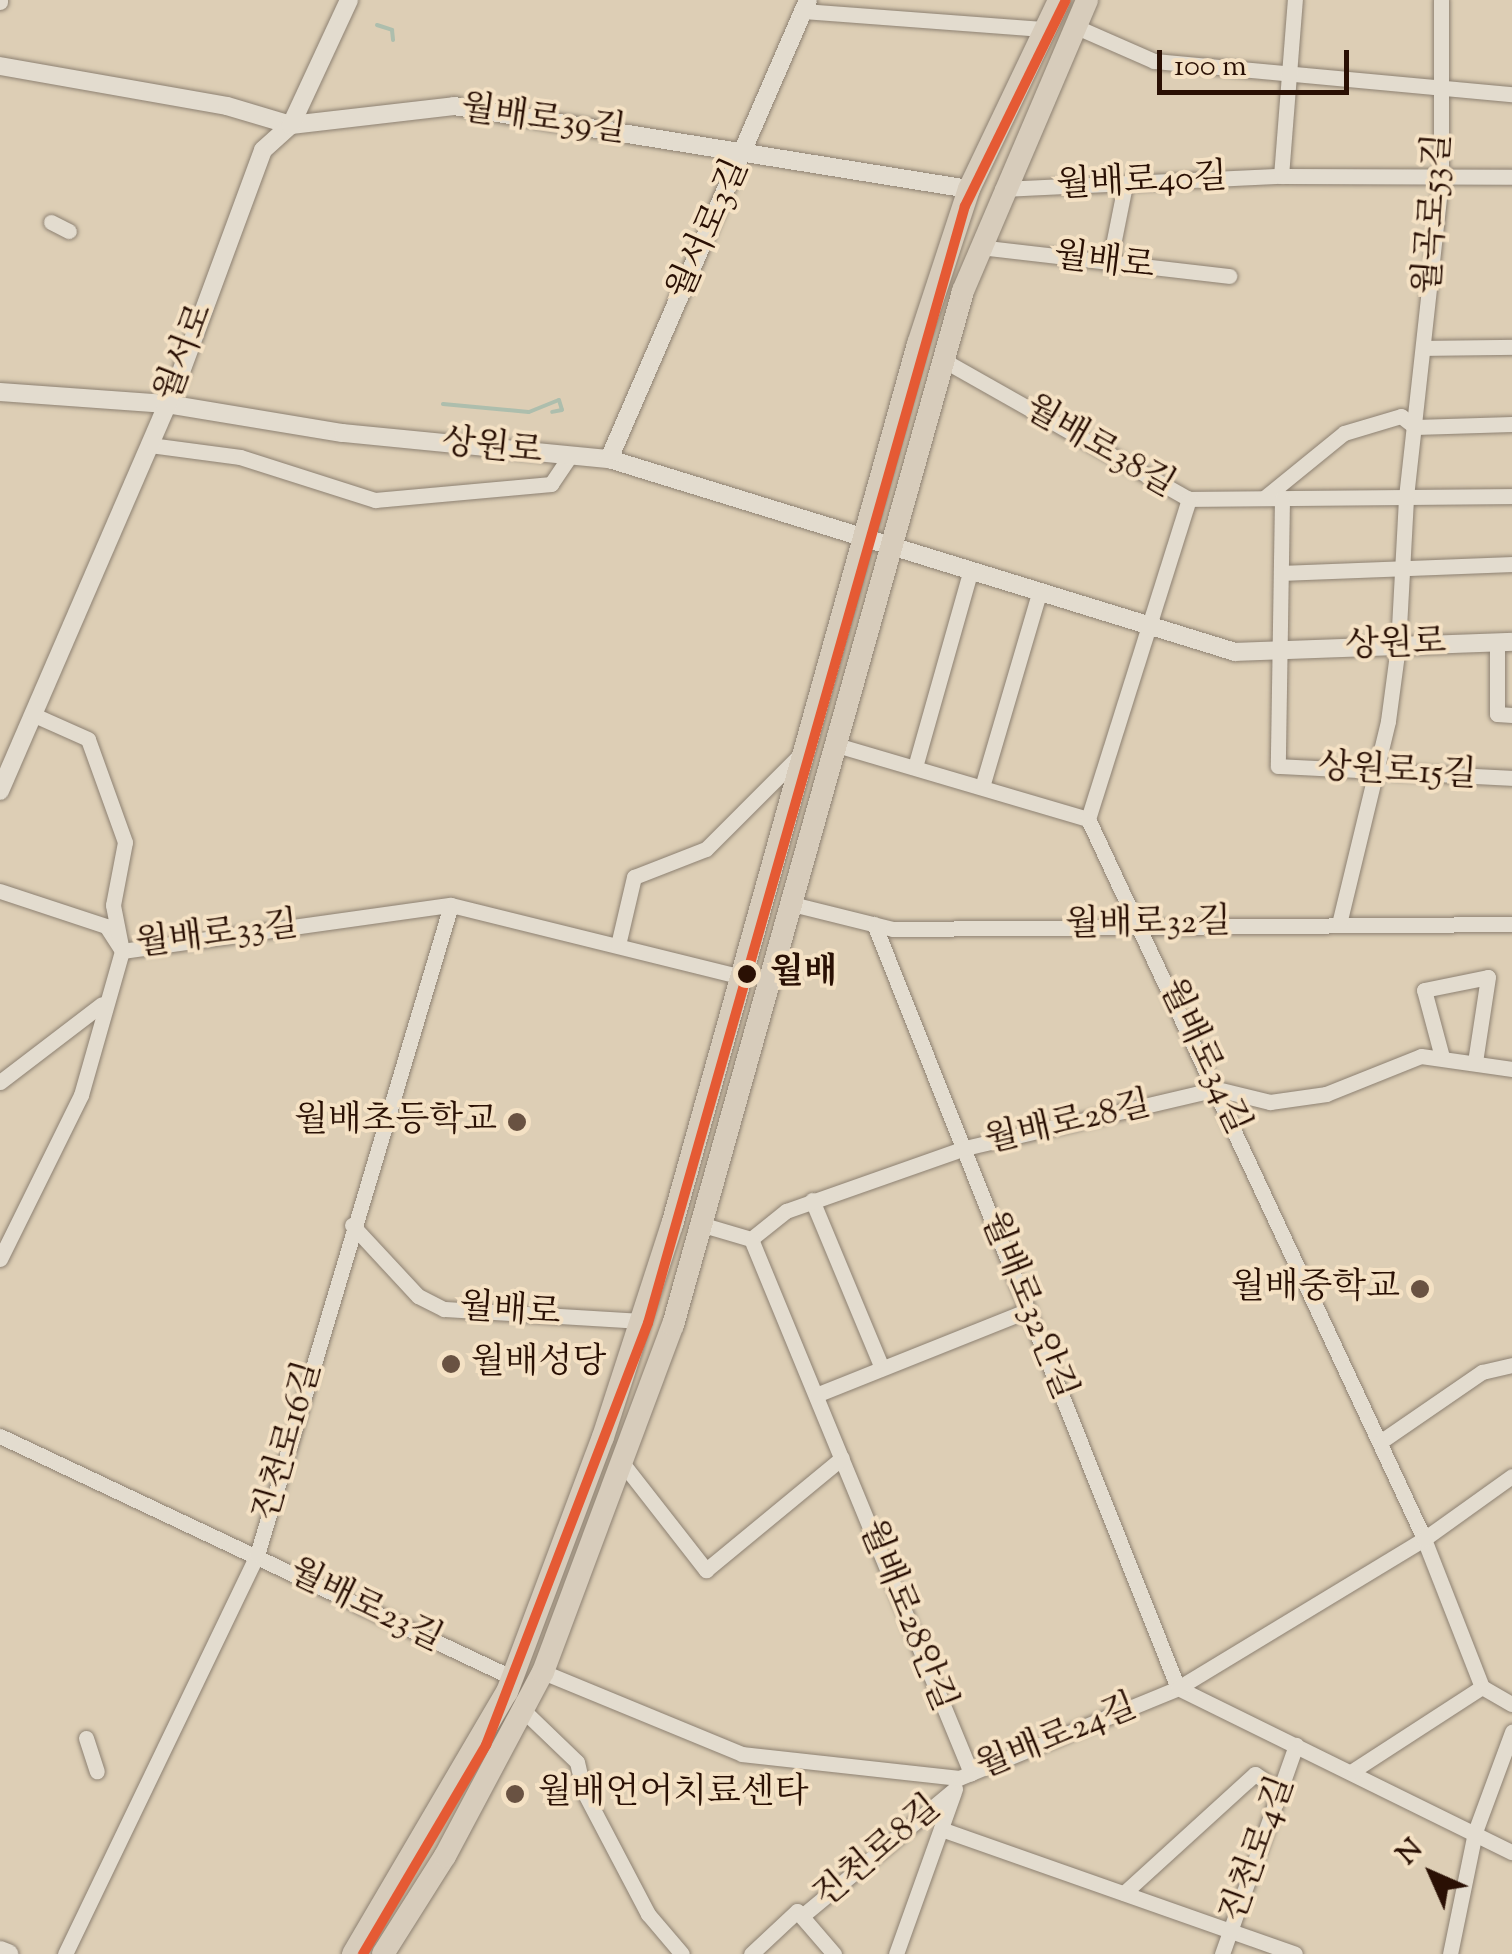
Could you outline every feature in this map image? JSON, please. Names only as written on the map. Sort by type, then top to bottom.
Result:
[{"type":"main road","points":[[353,1954],[513,1678],[643,1321],[807,748],[902,395],[969,190],[1059,0]]},
{"type":"main road","points":[[383,1954],[544,1672],[673,1326],[832,744],[943,360],[1002,189],[1086,0]]},
{"type":"main road","points":[[0,1950],[8,1954]]},
{"type":"street","name":"월서로","points":[[0,791],[167,404],[263,150],[291,126],[349,0]]},
{"type":"street","points":[[1281,176],[1295,0]]},
{"type":"street","name":"월곡로53길","points":[[1340,924],[1375,775],[1398,646],[1406,497],[1426,348],[1441,178],[1441,0]]},
{"type":"street","points":[[806,6],[1045,29]]},
{"type":"street","name":"월서로3길","points":[[609,459],[806,6]]},
{"type":"street","points":[[1074,26],[1154,61],[1512,94]]},
{"type":"street","name":"월배로39길","points":[[0,66],[227,106],[291,126],[454,106],[969,190]]},
{"type":"street","name":"월배로40길","points":[[1002,189],[1281,176],[1512,177]]},
{"type":"street","points":[[1110,265],[1125,185]]},
{"type":"street","points":[[51,222],[68,231]]},
{"type":"street","name":"월배로","points":[[979,247],[1229,276]]},
{"type":"street","points":[[1426,348],[1512,347]]},
{"type":"street","name":"월배로38길","points":[[943,360],[1189,499],[1406,497]]},
{"type":"street","name":"상원로","points":[[0,392],[167,404],[343,433],[609,459],[1235,652],[1505,643]]},
{"type":"street","points":[[1264,498],[1344,432],[1401,416],[1415,427],[1512,424]]},
{"type":"street","points":[[150,445],[240,457],[375,500],[551,484],[569,457]]},
{"type":"street","points":[[1406,497],[1512,496]]},
{"type":"street","points":[[1279,650],[1282,498]]},
{"type":"street","points":[[832,744],[1088,819],[1189,499]]},
{"type":"street","points":[[1281,573],[1512,564]]},
{"type":"street","points":[[915,767],[970,573]]},
{"type":"street","points":[[982,788],[1039,594]]},
{"type":"street","points":[[1505,643],[1497,714],[1512,715]]},
{"type":"street","name":"상원로15길","points":[[1279,650],[1278,766],[1375,775],[1512,778]]},
{"type":"street","points":[[0,1259],[81,1095],[102,1004],[122,951],[114,906],[125,842],[88,739],[34,715]]},
{"type":"street","points":[[618,945],[634,877],[706,849],[807,748]]},
{"type":"street","name":"월배로34길","points":[[1088,819],[1142,925],[1424,1540]]},
{"type":"street","name":"월배로33길","points":[[0,891],[106,926],[122,951],[451,905]]},
{"type":"street","name":"월배로32길","points":[[788,903],[874,924],[1512,924]]},
{"type":"street","points":[[451,905],[741,977]]},
{"type":"street","name":"진천로16길","points":[[65,1954],[257,1555],[352,1225],[451,905]]},
{"type":"street","name":"월배로32안길","points":[[874,924],[1178,1688]]},
{"type":"street","points":[[1442,1057],[1424,990],[1488,978],[1475,1062]]},
{"type":"street","points":[[0,1082],[102,1004]]},
{"type":"street","name":"월배로28길","points":[[750,1239],[812,1200],[965,1148],[1217,1089],[1270,1102],[1326,1094],[1421,1056],[1512,1070]]},
{"type":"street","points":[[812,1200],[882,1368]]},
{"type":"street","points":[[700,1224],[750,1239]]},
{"type":"street","name":"월배로","points":[[352,1225],[418,1296],[444,1309],[643,1321]]},
{"type":"street","name":"월배로28안길","points":[[750,1239],[842,1458],[961,1780]]},
{"type":"street","points":[[816,1395],[1028,1310]]},
{"type":"street","points":[[1380,1442],[1482,1372],[1512,1365]]},
{"type":"street","name":"월배로23길","points":[[0,1436],[513,1678]]},
{"type":"street","points":[[620,1460],[706,1570],[842,1458]]},
{"type":"street","name":"월배로24길","points":[[544,1672],[742,1754],[961,1780],[1178,1688],[1424,1540],[1512,1476]]},
{"type":"street","points":[[1424,1540],[1482,1687],[1512,1704]]},
{"type":"street","points":[[1350,1772],[1482,1687]]},
{"type":"street","points":[[1178,1688],[1512,1852]]},
{"type":"street","points":[[524,1712],[577,1762],[584,1792],[648,1914],[682,1954]]},
{"type":"street","points":[[1450,1954],[1475,1832],[1512,1732]]},
{"type":"street","points":[[86,1738],[97,1771]]},
{"type":"street","name":"진천로4길","points":[[1222,1954],[1296,1745]]},
{"type":"street","points":[[1124,1893],[1255,1774],[1280,1791]]},
{"type":"street","name":"진천로8길","points":[[896,1954],[961,1780]]},
{"type":"street","name":"진천로8길","points":[[834,1954],[800,1913],[961,1780]]},
{"type":"street","points":[[941,1829],[1295,1954]]},
{"type":"street","points":[[751,1954],[800,1913]]},
{"type":"waterway","points":[[377,25],[392,30],[393,40]]},
{"type":"waterway","points":[[443,404],[529,412],[559,400],[562,410],[552,412]]},
{"type":"transit line","points":[[363,1954],[486,1745],[648,1323],[965,206],[1066,0]]},
{"type":"place","name":"월배","points":[[747,974]]},
{"type":"place","name":"월배초등학교","points":[[517,1122]]},
{"type":"place","name":"월배중학교","points":[[1420,1289]]},
{"type":"place","name":"월배성당","points":[[451,1364]]},
{"type":"place","name":"월배언어치료센타","points":[[515,1794]]}]
